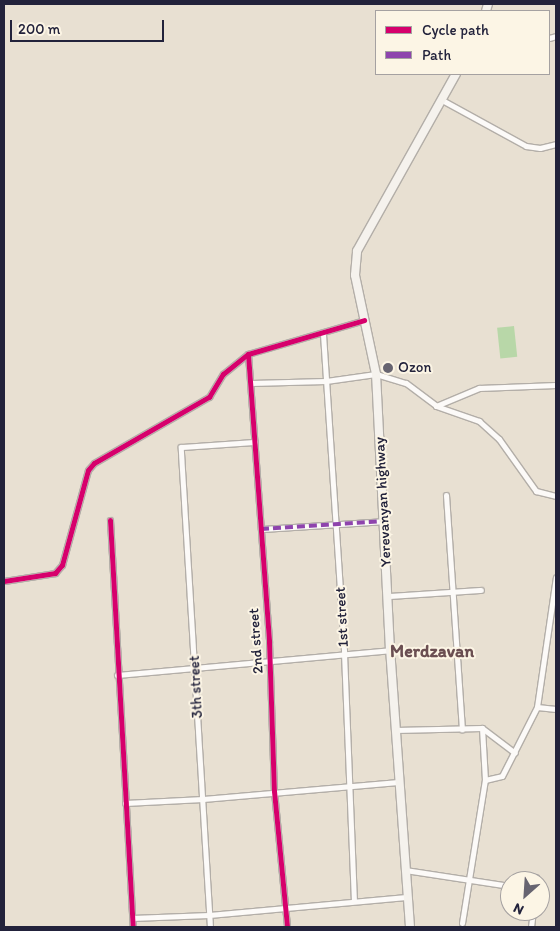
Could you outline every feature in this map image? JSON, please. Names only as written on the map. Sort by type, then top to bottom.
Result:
[{"type":"main road","name":"Yerevanyan highway","points":[[410,927],[406,897],[398,782],[376,374],[355,275],[357,251],[455,75]]},
{"type":"street","points":[[442,100],[526,146],[540,148],[556,144]]},
{"type":"street","points":[[4,581],[55,573],[67,551],[88,470],[94,463],[209,397],[223,374],[248,354],[323,334],[364,320]]},
{"type":"street","name":"1st street","points":[[323,334],[344,653],[354,901]]},
{"type":"street","name":"2nd street","points":[[248,354],[270,661],[274,791],[283,907],[287,927]]},
{"type":"street","points":[[251,383],[326,381],[376,374],[406,383],[436,406],[480,421],[499,439],[536,490],[556,496]]},
{"type":"street","points":[[436,406],[479,388],[556,385]]},
{"type":"street","name":"3th street","points":[[210,927],[181,447],[255,442]]},
{"type":"street","points":[[446,495],[462,729]]},
{"type":"street","points":[[110,520],[117,675],[133,927]]},
{"type":"street","points":[[261,529],[385,521]]},
{"type":"street","points":[[485,780],[502,776],[537,707],[556,577]]},
{"type":"street","points":[[388,596],[481,590]]},
{"type":"street","points":[[117,675],[390,650]]},
{"type":"street","points":[[537,707],[556,709]]},
{"type":"street","points":[[395,730],[482,728],[515,753]]},
{"type":"street","points":[[462,923],[485,780],[482,728]]},
{"type":"street","points":[[125,803],[203,799],[274,791],[398,782]]},
{"type":"street","points":[[404,870],[500,885]]},
{"type":"street","points":[[132,918],[209,915],[406,897]]},
{"type":"green space","points":[[514,326],[517,357],[500,359],[497,328]]},
{"type":"marked path","points":[[261,529],[385,521]]},
{"type":"cycle path","points":[[4,581],[55,573],[62,565],[88,470],[94,463],[209,397],[223,374],[248,354],[364,320]]},
{"type":"cycle path","points":[[248,354],[269,642],[274,791],[287,927]]},
{"type":"cycle path","points":[[110,520],[133,927]]},
{"type":"place","name":"Ozon","points":[[388,368]]},
{"type":"district","name":"Merdzavan","points":[[432,651]]}]
